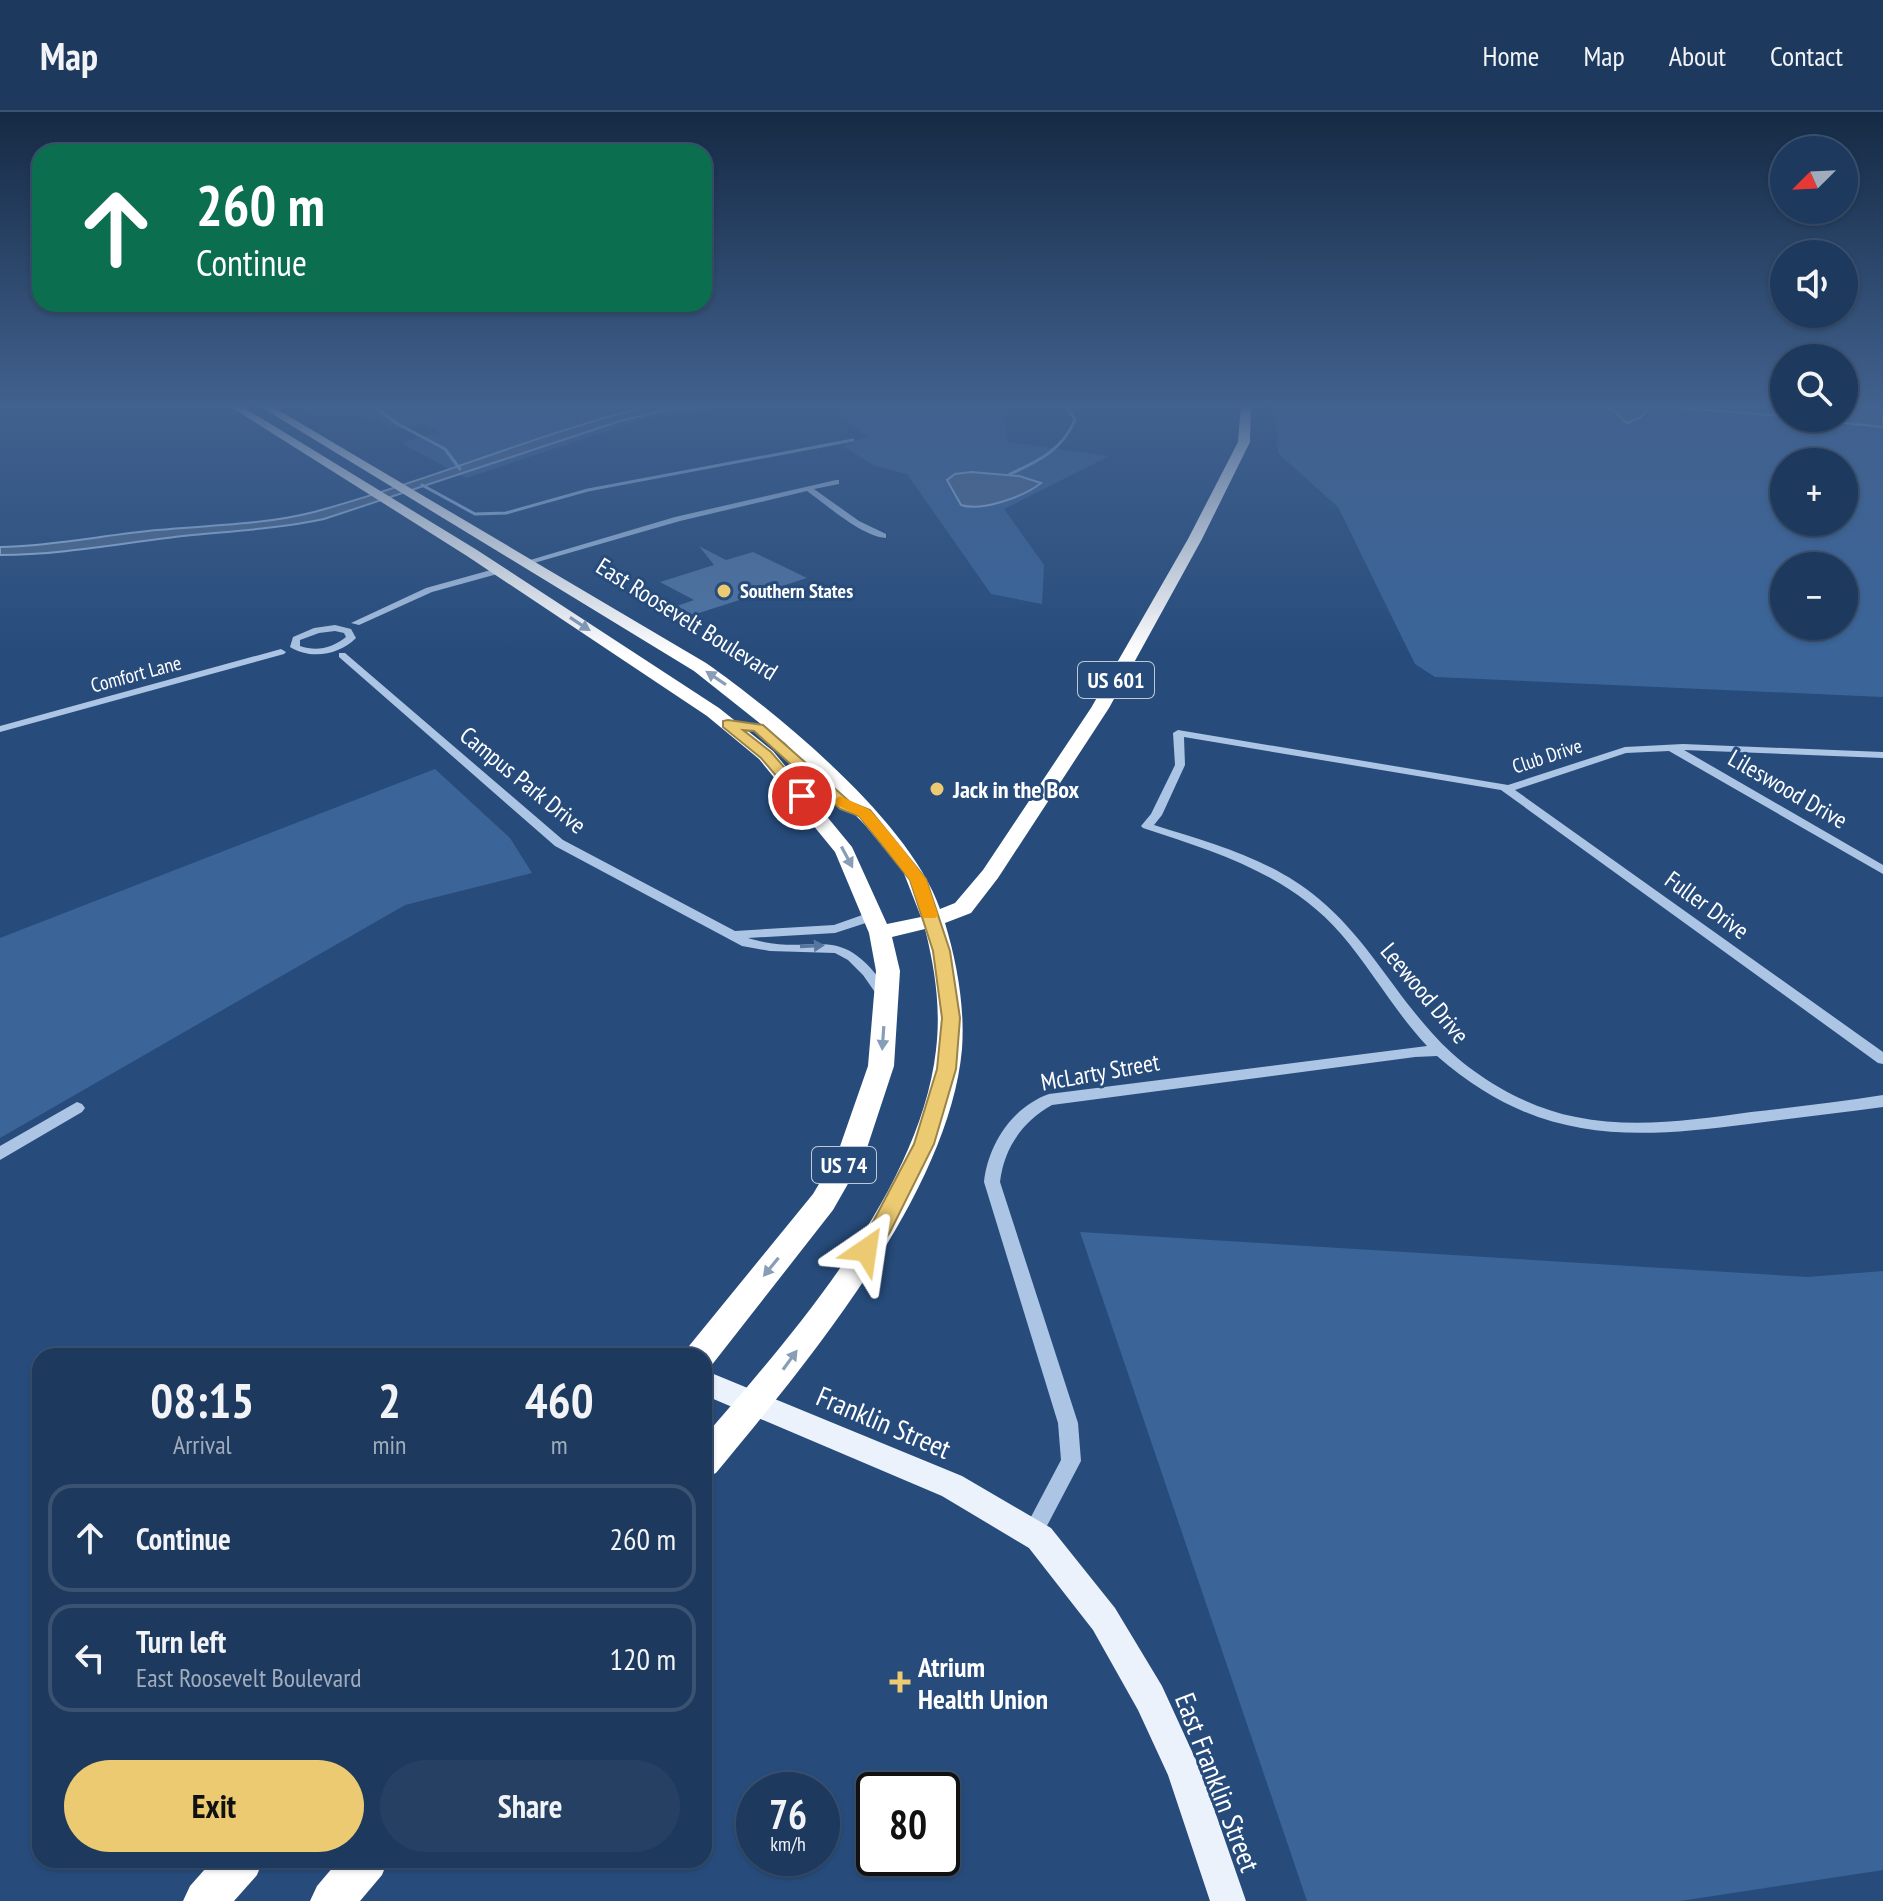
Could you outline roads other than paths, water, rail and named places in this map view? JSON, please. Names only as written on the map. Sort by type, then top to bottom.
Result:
[{"type":"highway","name":"US 74","points":[[364,487],[651,670],[766,755],[845,851],[876,925],[888,971],[881,1066],[851,1154],[823,1202],[706,1348]]},
{"type":"highway","name":"East Roosevelt Boulevard","points":[[399,487],[700,667],[765,713],[865,813],[918,879],[941,951],[951,1018],[946,1069],[924,1144],[882,1226],[785,1366],[712,1453]]},
{"type":"highway","name":"US 601","points":[[876,925],[931,921],[963,908],[991,874],[1100,708],[1147,628],[1220,487]]},
{"type":"highway","points":[[425,525],[455,537],[503,564],[524,563]]},
{"type":"highway","points":[[498,571],[520,572],[577,604],[623,622]]},
{"type":"highway","points":[[651,670],[690,683],[743,715],[765,713]]},
{"type":"highway","points":[[728,724],[758,727],[845,806],[865,813]]},
{"type":"highway","points":[[205,1901],[235,1868]]},
{"type":"highway","points":[[332,1901],[360,1868]]},
{"type":"main road","name":"Franklin Street","points":[[712,1385],[952,1486],[1032,1534]]},
{"type":"main road","name":"East Franklin Street","points":[[1032,1534],[1040,1538],[1104,1619],[1150,1698],[1184,1771],[1228,1901]]},
{"type":"street","points":[[524,563],[678,519],[815,487]]},
{"type":"street","points":[[809,489],[849,518],[883,536]]},
{"type":"street","points":[[342,650],[351,638],[352,627],[429,590],[498,571]]},
{"type":"street","name":"Comfort Lane","points":[[0,729],[281,652],[297,646],[308,632],[352,627]]},
{"type":"street","name":"Campus Park Drive","points":[[297,646],[324,651],[342,650],[559,843],[747,943],[772,948],[818,945],[839,949],[863,965],[886,998]]},
{"type":"street","name":"Club Drive","points":[[1147,826],[1156,815],[1180,765],[1178,733],[1504,787],[1625,750],[1672,748],[1883,755]]},
{"type":"street","name":"Lileswood Drive","points":[[1672,748],[1883,870]]},
{"type":"street","name":"Fuller Drive","points":[[1504,787],[1883,1059]]},
{"type":"street","name":"Leewood Drive","points":[[1147,826],[1247,859],[1279,876],[1314,901],[1347,933],[1427,1038],[1458,1066],[1520,1104],[1574,1123],[1654,1130],[1883,1101]]},
{"type":"street","name":"Campus Park Drive","points":[[737,935],[792,934],[876,925]]},
{"type":"street","name":"McLarty Street","points":[[1032,1534],[1071,1461],[1072,1450],[1068,1423],[992,1182],[992,1165],[1006,1137],[1034,1107],[1049,1100],[1442,1051]]},
{"type":"street","points":[[0,1154],[77,1108]]},
{"type":"waterway","points":[[427,487],[475,514],[506,513],[601,487]]},
{"type":"place","name":"Southern States","points":[[724,591]]},
{"type":"place","name":"Jack in the Box","points":[[937,789]]},
{"type":"place","name":"Atrium Health Union","points":[[900,1682]]}]
